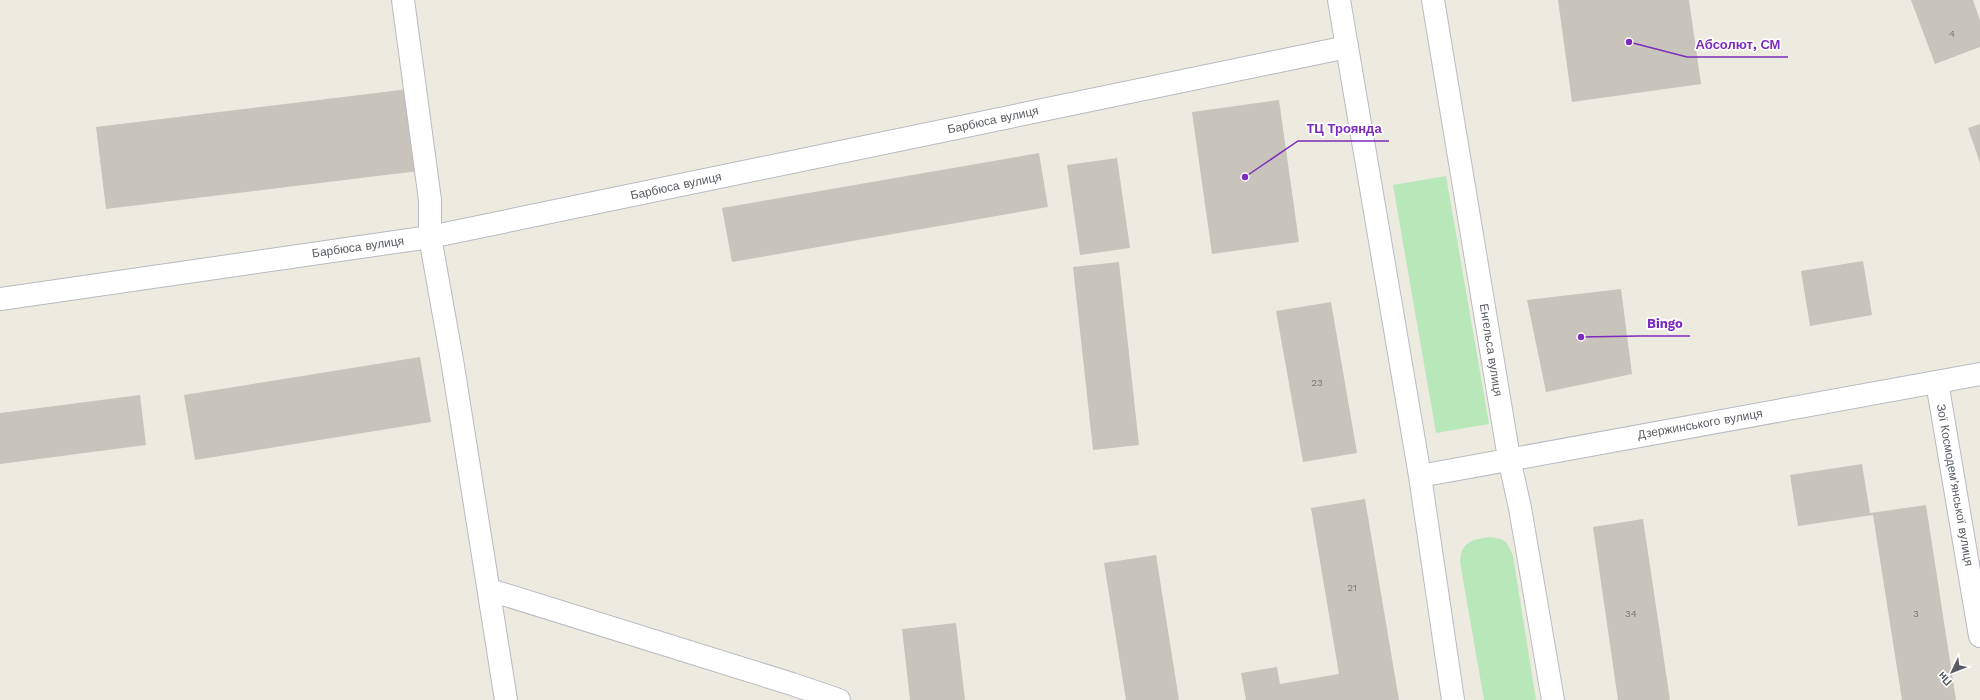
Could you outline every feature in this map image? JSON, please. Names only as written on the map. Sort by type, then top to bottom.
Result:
[{"type":"street","points":[[403,0],[430,200],[430,237],[454,367],[506,700]]},
{"type":"street","points":[[1339,0],[1420,476],[1453,700]]},
{"type":"street","name":"Енгельса вулиця","points":[[1433,0],[1509,458],[1520,508],[1553,700]]},
{"type":"street","name":"Барбюса вулиця","points":[[0,299],[430,237],[1347,47]]},
{"type":"street","name":"Дзержинського вулиця","points":[[1420,476],[1509,458],[1980,374]]},
{"type":"street","name":"Зої Космодем’янської вулиця","points":[[1937,382],[1980,636]]},
{"type":"street","points":[[490,590],[839,700]]},
{"type":"green space","points":[[1446,176],[1489,424],[1436,433],[1393,185]]},
{"type":"green space","points":[[1489,537],[1505,542],[1513,556],[1536,700],[1484,700],[1460,562],[1462,550],[1468,543],[1477,539]]},
{"type":"building","points":[[1558,0],[1689,0],[1701,84],[1572,102]]},
{"type":"building","points":[[1911,0],[1973,0],[1980,20],[1980,47],[1935,64]]},
{"type":"building","points":[[409,89],[419,171],[106,209],[96,127]]},
{"type":"building","points":[[1279,100],[1299,242],[1212,254],[1192,112]]},
{"type":"building","points":[[1980,124],[1980,163],[1968,128]]},
{"type":"building","points":[[1039,153],[1048,207],[732,262],[722,208]]},
{"type":"building","points":[[1117,158],[1130,248],[1080,255],[1067,165]]},
{"type":"building","points":[[1863,261],[1872,315],[1810,326],[1801,271]]},
{"type":"building","points":[[1119,262],[1139,445],[1093,450],[1073,267]]},
{"type":"building","points":[[1621,289],[1632,374],[1546,392],[1527,300]]},
{"type":"building","points":[[1331,302],[1357,453],[1303,462],[1276,311]]},
{"type":"building","points":[[420,357],[431,422],[195,460],[184,395]]},
{"type":"building","points":[[140,395],[146,445],[0,464],[0,413]]},
{"type":"building","points":[[1862,464],[1870,513],[1926,505],[1956,700],[1902,700],[1873,515],[1798,526],[1790,475]]},
{"type":"building","points":[[1365,499],[1399,700],[1246,700],[1241,673],[1277,667],[1280,684],[1339,674],[1311,508]]},
{"type":"building","points":[[1643,519],[1670,700],[1618,700],[1593,527]]},
{"type":"building","points":[[1156,555],[1179,700],[1126,700],[1104,563]]},
{"type":"building","points":[[956,623],[965,700],[910,700],[902,629]]},
{"type":"place","name":"Абсолют, СМ","points":[[1629,42]]},
{"type":"place","name":"ТЦ Троянда","points":[[1245,177]]},
{"type":"place","name":"Bingo","points":[[1581,337]]}]
